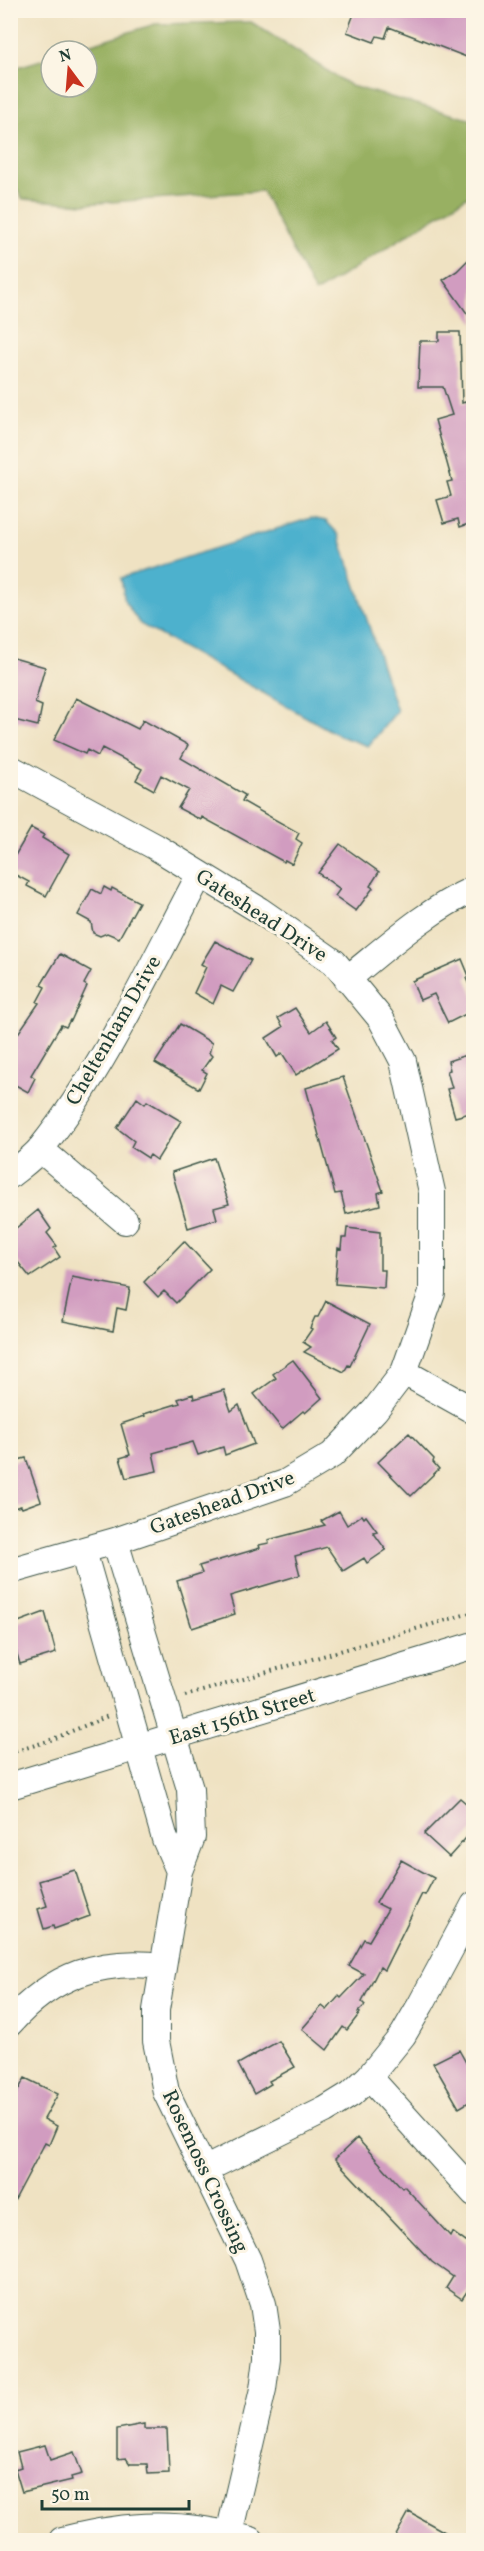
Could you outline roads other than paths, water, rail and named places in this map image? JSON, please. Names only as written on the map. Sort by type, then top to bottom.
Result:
[{"type":"street","name":"Gateshead Drive","points":[[10,768],[259,909],[334,962],[381,1019],[403,1061],[432,1191],[432,1293],[404,1372],[375,1410],[332,1455],[285,1483],[115,1541],[10,1571]]},
{"type":"street","name":"Cheltenham Drive","points":[[10,1175],[40,1149],[78,1096],[200,874]]},
{"type":"street","points":[[347,979],[422,920],[457,897],[474,889]]},
{"type":"street","points":[[40,1149],[125,1221]]},
{"type":"street","points":[[404,1372],[474,1411]]},
{"type":"street","name":"Rosemoss Crossing","points":[[115,1541],[190,1789],[192,1837],[179,1871],[156,2010],[156,2041],[160,2067],[166,2091],[248,2260],[263,2304],[267,2331],[267,2358],[263,2389],[240,2537]]},
{"type":"street","points":[[83,1551],[165,1839],[179,1871]]},
{"type":"street","name":"East 156th Street","points":[[10,1786],[474,1646]]},
{"type":"street","points":[[204,2170],[325,2110],[351,2094],[369,2077],[396,2043],[422,2004],[474,1905]]},
{"type":"street","points":[[10,2023],[44,1991],[68,1977],[118,1963],[163,1966]]},
{"type":"street","points":[[369,2077],[474,2193]]},
{"type":"street","points":[[62,2541],[135,2526],[159,2525],[240,2537]]},
{"type":"water","points":[[311,518],[326,521],[339,535],[397,711],[368,746],[340,736],[140,624],[125,602],[121,578]]}]
